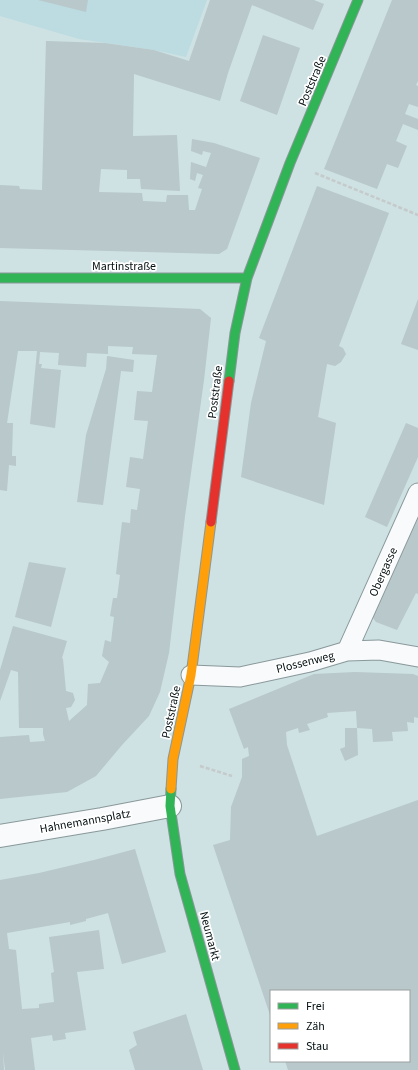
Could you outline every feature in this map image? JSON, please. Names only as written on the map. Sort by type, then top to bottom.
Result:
[{"type":"main road","name":"Poststraße","points":[[170,806],[173,759],[191,675],[234,333],[247,278],[290,163],[358,0]]},
{"type":"main road","name":"Martinstraße","points":[[0,278],[247,278]]},
{"type":"main road","name":"Neumarkt","points":[[170,806],[180,874],[235,1070]]},
{"type":"street","name":"Hahnemannsplatz","points":[[0,836],[102,820],[170,806]]},
{"type":"lane","name":"Obergasse","points":[[347,651],[418,493]]},
{"type":"lane","name":"Plossenweg","points":[[191,675],[240,677],[310,662],[347,651],[379,650],[418,656]]},
{"type":"path","points":[[290,163],[418,215]]},
{"type":"shaded area","points":[[0,0],[207,0],[186,57],[154,50],[79,39],[0,16]]},
{"type":"building","points":[[38,0],[88,0],[86,12]]},
{"type":"building","points":[[210,0],[314,0],[324,4],[313,30],[252,5],[228,73],[220,101],[134,74],[133,136],[177,135],[180,191],[141,189],[140,179],[127,179],[127,170],[101,169],[99,192],[142,193],[143,201],[166,202],[167,195],[188,195],[189,210],[195,210],[202,189],[198,188],[203,175],[197,173],[195,181],[190,179],[191,162],[206,167],[211,153],[203,151],[202,155],[191,151],[192,139],[214,143],[260,158],[227,249],[219,254],[0,248],[0,185],[19,186],[20,189],[42,190],[46,41],[105,43],[154,50],[189,61]]},
{"type":"building","points":[[392,0],[418,0],[418,81],[416,85],[418,86],[418,107],[409,104],[405,114],[418,119],[418,130],[403,124],[396,141],[407,146],[398,168],[387,164],[377,189],[324,169]]},
{"type":"building","points":[[263,35],[300,48],[277,115],[240,101]]},
{"type":"building","points":[[317,186],[389,213],[339,346],[343,348],[346,354],[341,362],[335,366],[327,364],[318,417],[336,423],[324,505],[241,477],[251,403],[266,341],[259,338]]},
{"type":"building","points":[[418,299],[418,350],[401,344]]},
{"type":"building","points":[[0,301],[200,309],[211,318],[169,653],[160,692],[149,716],[96,776],[67,792],[0,799],[0,737],[29,735],[30,742],[45,741],[43,728],[19,728],[18,672],[11,670],[0,701],[0,670],[13,626],[67,641],[62,658],[66,691],[73,693],[75,700],[71,707],[66,708],[69,721],[87,705],[88,684],[100,683],[109,662],[102,656],[105,640],[111,642],[114,617],[110,616],[113,598],[117,598],[120,575],[116,574],[122,522],[130,523],[131,509],[137,510],[140,489],[126,487],[130,457],[143,459],[148,421],[134,420],[137,391],[152,392],[157,355],[132,354],[133,347],[108,346],[108,354],[87,353],[86,367],[58,365],[59,353],[40,352],[39,364],[42,364],[41,368],[61,370],[55,428],[30,424],[37,351],[18,351],[7,423],[13,423],[12,456],[16,456],[16,466],[9,465],[7,491],[0,490]]},
{"type":"building","points":[[107,356],[134,360],[133,372],[121,371],[103,505],[77,502],[86,435],[106,369]]},
{"type":"building","points":[[406,423],[418,428],[418,457],[387,527],[365,517]]},
{"type":"building","points":[[418,515],[418,594],[416,593],[397,630],[376,622],[370,614]]},
{"type":"building","points":[[29,562],[66,568],[51,627],[15,617]]},
{"type":"building","points":[[355,672],[413,674],[418,676],[418,718],[414,717],[414,723],[407,722],[408,731],[392,732],[393,741],[373,742],[372,729],[357,728],[356,711],[327,713],[328,717],[307,724],[310,730],[299,733],[298,728],[286,732],[287,745],[317,836],[418,800],[418,1070],[288,1070],[285,1062],[410,1062],[410,990],[270,990],[270,1015],[213,845],[230,840],[231,807],[242,777],[242,759],[249,756],[248,747],[244,749],[229,709],[314,674]]},
{"type":"building","points":[[345,728],[357,728],[358,755],[345,761],[340,749],[345,747]]},
{"type":"building","points":[[135,849],[166,952],[122,964],[108,913],[70,925],[70,922],[7,933],[9,949],[16,950],[22,1009],[39,1008],[39,1004],[54,1002],[51,973],[54,972],[49,937],[99,930],[104,969],[77,972],[86,1030],[65,1033],[66,1039],[53,1041],[52,1035],[31,1038],[35,1070],[5,1070],[3,1052],[4,1070],[0,1070],[0,880],[39,873]]},
{"type":"building","points":[[186,1014],[203,1070],[135,1070],[129,1050],[137,1045],[133,1032]]},
{"type":"traffic: fast","points":[[229,381],[235,333],[247,278],[290,163],[358,0]]},
{"type":"traffic: fast","points":[[0,278],[247,278]]},
{"type":"traffic: fast","points":[[171,789],[170,806],[180,874],[235,1070]]},
{"type":"traffic: slow","points":[[171,789],[173,759],[191,675],[211,522]]},
{"type":"traffic: jam","points":[[211,522],[229,381]]}]
